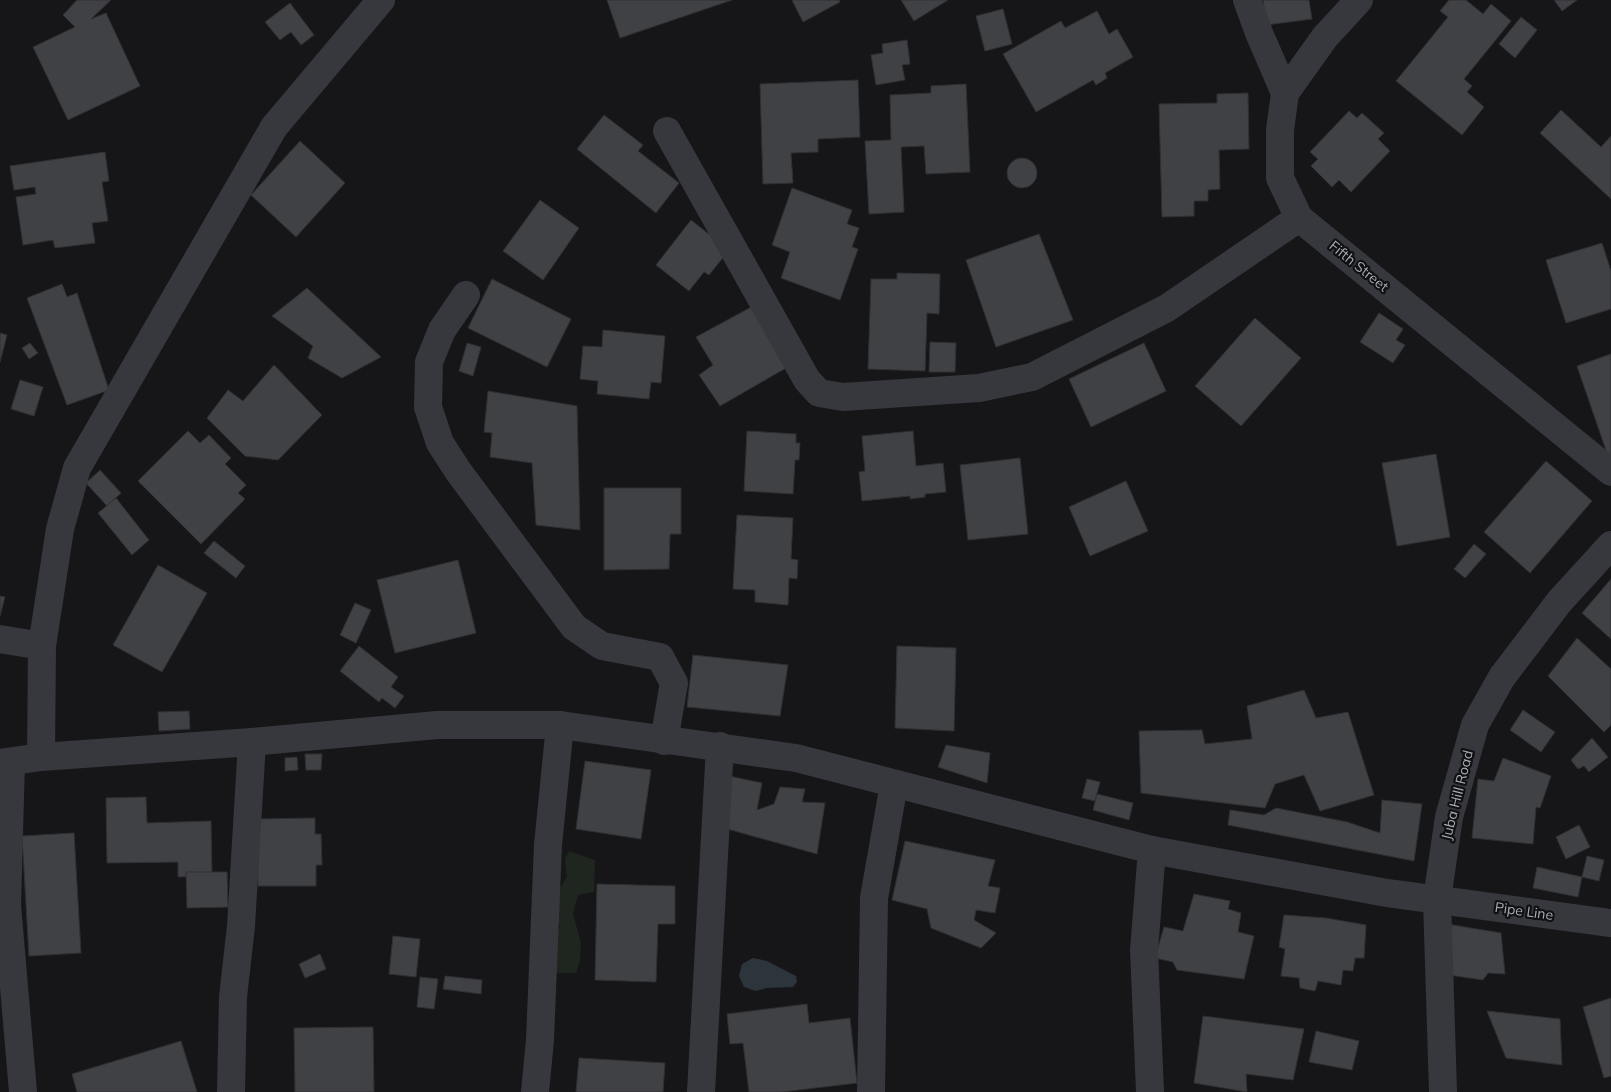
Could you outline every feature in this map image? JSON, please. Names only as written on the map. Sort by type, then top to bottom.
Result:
[{"type":"street","points":[[41,757],[42,646],[60,529],[77,468],[274,126],[381,0]]},
{"type":"street","points":[[1247,0],[1285,93]]},
{"type":"street","name":"Fifth Street","points":[[1359,0],[1325,37],[1285,93],[1280,130],[1280,178],[1299,218],[1611,472]]},
{"type":"street","points":[[667,131],[807,380],[819,393],[843,397],[979,388],[1032,377],[1167,308],[1299,218]]},
{"type":"street","points":[[466,295],[442,330],[429,362],[428,407],[440,443],[574,627],[602,646],[660,657],[674,683],[664,740]]},
{"type":"street","name":"Juba Hill Road","points":[[1443,1092],[1437,899],[1449,817],[1475,725],[1502,677],[1559,602],[1611,545]]},
{"type":"street","points":[[0,639],[42,646]]},
{"type":"street","name":"Pipe Line","points":[[5,763],[41,757],[252,742],[437,725],[560,726],[720,746],[796,758],[1152,850],[1387,893],[1611,923]]},
{"type":"street","points":[[535,1092],[540,1040],[548,845],[560,726]]},
{"type":"street","points":[[230,1092],[233,997],[241,926],[252,742]]},
{"type":"street","points":[[701,1092],[720,746]]},
{"type":"street","points":[[5,763],[7,905],[22,1092]]},
{"type":"street","points":[[871,1092],[874,898],[894,784]]},
{"type":"street","points":[[1150,1092],[1144,950],[1152,850]]},
{"type":"shaded area","points":[[569,851],[595,860],[594,892],[578,895],[573,914],[581,943],[580,961],[576,973],[559,973],[551,969],[551,938],[560,927],[554,907],[559,889],[567,877],[565,859]]},
{"type":"shaded area","points":[[753,958],[767,961],[796,976],[797,982],[793,987],[767,988],[756,991],[744,987],[739,976],[742,964]]},
{"type":"building","points":[[77,0],[111,0],[91,19],[106,13],[140,86],[68,120],[33,47],[75,27],[63,15]]},
{"type":"building","points":[[607,0],[732,0],[620,38]]},
{"type":"building","points":[[792,0],[839,0],[840,2],[803,22]]},
{"type":"building","points":[[901,0],[948,0],[914,21]]},
{"type":"building","points":[[1263,0],[1309,0],[1312,19],[1266,25]]},
{"type":"building","points":[[1449,0],[1466,0],[1483,14],[1491,4],[1511,21],[1464,79],[1472,86],[1467,92],[1484,107],[1462,135],[1396,81],[1448,17],[1440,11]]},
{"type":"building","points":[[1554,0],[1577,0],[1562,11]]},
{"type":"building","points":[[290,3],[314,35],[301,45],[291,32],[280,40],[265,22]]},
{"type":"building","points":[[1003,9],[1012,44],[985,51],[976,16]]},
{"type":"building","points":[[1097,11],[1109,34],[1117,29],[1133,57],[1105,73],[1107,78],[1096,85],[1093,80],[1036,112],[1003,54],[1061,21],[1065,28]]},
{"type":"building","points":[[1521,17],[1537,30],[1515,58],[1499,44]]},
{"type":"building","points":[[907,40],[910,64],[902,65],[905,80],[876,85],[871,55],[883,53],[882,44]]},
{"type":"building","points":[[858,80],[860,137],[818,139],[818,152],[791,153],[793,183],[763,184],[760,84]]},
{"type":"building","points":[[966,84],[970,172],[926,174],[924,146],[901,147],[904,212],[869,214],[865,141],[891,140],[890,95],[931,93],[931,86]]},
{"type":"building","points":[[1248,93],[1249,149],[1219,150],[1220,189],[1208,190],[1208,201],[1194,201],[1194,216],[1162,217],[1159,104],[1217,103],[1217,94]]},
{"type":"building","points":[[1561,110],[1601,147],[1611,136],[1611,199],[1540,133]]},
{"type":"building","points":[[1349,111],[1357,118],[1362,113],[1384,133],[1378,139],[1390,151],[1351,192],[1339,180],[1332,187],[1311,166],[1318,159],[1310,152]]},
{"type":"building","points":[[604,115],[643,145],[638,151],[679,183],[656,213],[577,149]]},
{"type":"building","points":[[300,141],[345,183],[296,237],[251,195]]},
{"type":"building","points":[[105,152],[109,181],[102,182],[108,221],[92,223],[95,243],[55,248],[53,240],[23,245],[16,197],[36,194],[35,187],[14,190],[10,166]]},
{"type":"building","points":[[1022,158],[1033,162],[1037,173],[1033,184],[1022,188],[1011,184],[1007,173],[1011,162]]},
{"type":"building","points":[[792,188],[852,210],[847,224],[859,228],[852,247],[858,249],[840,300],[781,278],[790,252],[772,245]]},
{"type":"building","points":[[540,200],[579,228],[543,280],[503,251]]},
{"type":"building","points":[[691,220],[729,250],[709,275],[704,272],[689,291],[656,265]]},
{"type":"building","points":[[1039,234],[1073,320],[996,347],[966,260]]},
{"type":"building","points":[[1602,243],[1611,271],[1611,309],[1566,323],[1546,260]]},
{"type":"building","points":[[897,273],[940,274],[939,314],[927,313],[925,371],[868,369],[871,279],[897,279]]},
{"type":"building","points":[[492,279],[571,319],[547,367],[468,328]]},
{"type":"building","points":[[62,284],[67,297],[77,293],[109,390],[67,405],[27,298]]},
{"type":"building","points":[[307,288],[381,357],[342,378],[308,358],[313,346],[272,316]]},
{"type":"building","points":[[755,305],[793,364],[720,406],[699,375],[713,365],[696,337]]},
{"type":"building","points":[[1379,313],[1403,329],[1396,340],[1405,345],[1393,363],[1360,342]]},
{"type":"building","points":[[1255,318],[1301,358],[1241,426],[1195,386]]},
{"type":"building","points":[[603,330],[665,336],[661,383],[651,382],[649,399],[597,394],[598,381],[580,379],[583,346],[602,347]]},
{"type":"building","points":[[0,333],[7,335],[0,362]]},
{"type":"building","points":[[930,342],[956,343],[955,372],[929,372]]},
{"type":"building","points":[[30,343],[38,353],[29,359],[22,348]]},
{"type":"building","points":[[467,343],[481,347],[473,376],[459,371]]},
{"type":"building","points":[[1144,343],[1166,391],[1091,427],[1069,379]]},
{"type":"building","points":[[1611,354],[1611,462],[1610,462],[1577,366]]},
{"type":"building","points":[[274,365],[322,415],[278,460],[245,456],[207,418],[228,390],[243,401]]},
{"type":"building","points":[[20,380],[43,387],[34,416],[11,409]]},
{"type":"building","points":[[488,391],[577,406],[580,530],[536,525],[532,463],[490,457],[492,433],[484,432]]},
{"type":"building","points":[[188,431],[200,443],[209,435],[231,458],[225,464],[246,485],[238,493],[245,499],[201,544],[138,481]]},
{"type":"building","points":[[747,431],[796,434],[796,443],[800,443],[799,460],[795,460],[793,494],[744,491]]},
{"type":"building","points":[[913,431],[916,466],[943,463],[946,492],[925,494],[925,497],[910,499],[910,496],[862,501],[859,472],[865,471],[862,436]]},
{"type":"building","points":[[1436,454],[1450,537],[1397,546],[1382,463]]},
{"type":"building","points":[[1020,458],[1028,534],[968,540],[960,465]]},
{"type":"building","points":[[1546,461],[1592,501],[1530,573],[1484,532]]},
{"type":"building","points":[[100,470],[121,493],[107,506],[86,483]]},
{"type":"building","points":[[1126,481],[1148,531],[1090,556],[1069,507]]},
{"type":"building","points":[[604,488],[681,488],[681,534],[670,534],[669,569],[604,570]]},
{"type":"building","points":[[116,498],[149,540],[132,555],[98,513]]},
{"type":"building","points":[[737,515],[793,518],[791,559],[798,560],[797,579],[789,578],[788,605],[755,602],[755,590],[733,589]]},
{"type":"building","points":[[214,541],[245,566],[236,578],[204,553]]},
{"type":"building","points":[[1474,544],[1486,554],[1465,578],[1454,569]]},
{"type":"building","points":[[458,560],[476,633],[395,653],[377,580]]},
{"type":"building","points":[[158,565],[207,593],[162,672],[113,645]]},
{"type":"building","points":[[1611,579],[1611,639],[1582,613]]},
{"type":"building","points":[[0,596],[5,597],[0,616]]},
{"type":"building","points":[[355,603],[371,610],[356,643],[340,635]]},
{"type":"building","points":[[1577,638],[1611,669],[1611,725],[1604,732],[1548,676]]},
{"type":"building","points":[[359,646],[398,677],[391,687],[404,696],[395,708],[382,698],[379,702],[340,671]]},
{"type":"building","points":[[897,646],[956,648],[954,731],[895,728]]},
{"type":"building","points":[[693,655],[788,665],[780,716],[687,707]]},
{"type":"building","points":[[1304,690],[1316,718],[1348,712],[1374,795],[1320,811],[1304,775],[1275,784],[1265,808],[1141,793],[1139,731],[1202,730],[1205,744],[1252,739],[1247,706]]},
{"type":"building","points":[[1523,710],[1555,732],[1541,752],[1510,730]]},
{"type":"building","points":[[189,711],[190,729],[159,731],[158,712]]},
{"type":"building","points":[[1592,738],[1608,757],[1589,772],[1584,766],[1578,769],[1571,760]]},
{"type":"building","points":[[946,745],[990,753],[987,783],[938,767]]},
{"type":"building","points":[[305,754],[322,754],[321,770],[306,770]]},
{"type":"building","points":[[297,757],[298,770],[285,771],[285,758]]},
{"type":"building","points":[[1503,758],[1551,776],[1540,808],[1536,807],[1533,844],[1472,838],[1478,779],[1494,781]]},
{"type":"building","points":[[585,761],[651,770],[641,839],[576,829]]},
{"type":"building","points":[[729,776],[762,783],[757,810],[774,804],[780,787],[805,789],[802,802],[825,803],[817,854],[724,828]]},
{"type":"building","points":[[1087,779],[1100,782],[1095,801],[1082,798]]},
{"type":"building","points":[[1097,794],[1133,803],[1129,820],[1093,810]]},
{"type":"building","points":[[146,797],[147,823],[211,821],[212,876],[178,877],[178,862],[107,863],[106,798]]},
{"type":"building","points":[[1382,800],[1422,804],[1414,861],[1228,825],[1230,810],[1264,815],[1276,808],[1347,822],[1380,833]]},
{"type":"building","points":[[315,818],[315,834],[321,834],[322,865],[316,865],[316,886],[258,886],[257,819]]},
{"type":"building","points":[[1579,825],[1590,847],[1566,859],[1556,837]]},
{"type":"building","points":[[74,833],[81,953],[29,956],[22,836]]},
{"type":"building","points":[[905,841],[995,860],[988,886],[1000,888],[995,913],[976,910],[974,920],[996,933],[981,948],[931,928],[927,909],[892,900]]},
{"type":"building","points":[[1587,856],[1604,860],[1599,881],[1582,877]]},
{"type":"building","points":[[1537,867],[1582,877],[1578,897],[1533,888]]},
{"type":"building","points":[[186,872],[227,872],[228,907],[187,908]]},
{"type":"building","points":[[597,884],[675,886],[675,924],[658,924],[656,982],[595,980]]},
{"type":"building","points":[[1194,894],[1230,901],[1228,909],[1241,913],[1238,932],[1254,936],[1244,979],[1177,970],[1173,962],[1155,958],[1164,927],[1183,931]]},
{"type":"building","points":[[1284,915],[1326,918],[1366,925],[1364,958],[1355,958],[1353,971],[1343,970],[1341,985],[1318,981],[1315,991],[1300,988],[1299,978],[1281,976],[1285,949],[1279,947]]},
{"type":"building","points":[[1447,924],[1501,933],[1505,974],[1488,973],[1483,980],[1449,975]]},
{"type":"building","points":[[393,936],[420,939],[416,977],[389,974]]},
{"type":"building","points":[[320,954],[326,969],[305,978],[299,964]]},
{"type":"building","points":[[445,976],[482,980],[481,994],[443,989]]},
{"type":"building","points":[[420,977],[438,979],[434,1009],[417,1007]]},
{"type":"building","points":[[1611,998],[1611,1076],[1604,1078],[1583,1007]]},
{"type":"building","points":[[807,1004],[809,1023],[850,1018],[857,1083],[782,1092],[749,1092],[743,1043],[730,1044],[727,1014]]},
{"type":"building","points":[[1487,1011],[1560,1019],[1562,1065],[1506,1058]]},
{"type":"building","points":[[1203,1016],[1304,1029],[1293,1080],[1246,1074],[1247,1092],[1194,1083]]},
{"type":"building","points":[[373,1027],[374,1092],[295,1092],[294,1028]]},
{"type":"building","points":[[1316,1031],[1359,1041],[1352,1070],[1309,1062]]},
{"type":"building","points":[[181,1041],[197,1092],[77,1092],[72,1074]]},
{"type":"building","points":[[579,1058],[665,1063],[663,1092],[576,1092]]}]
